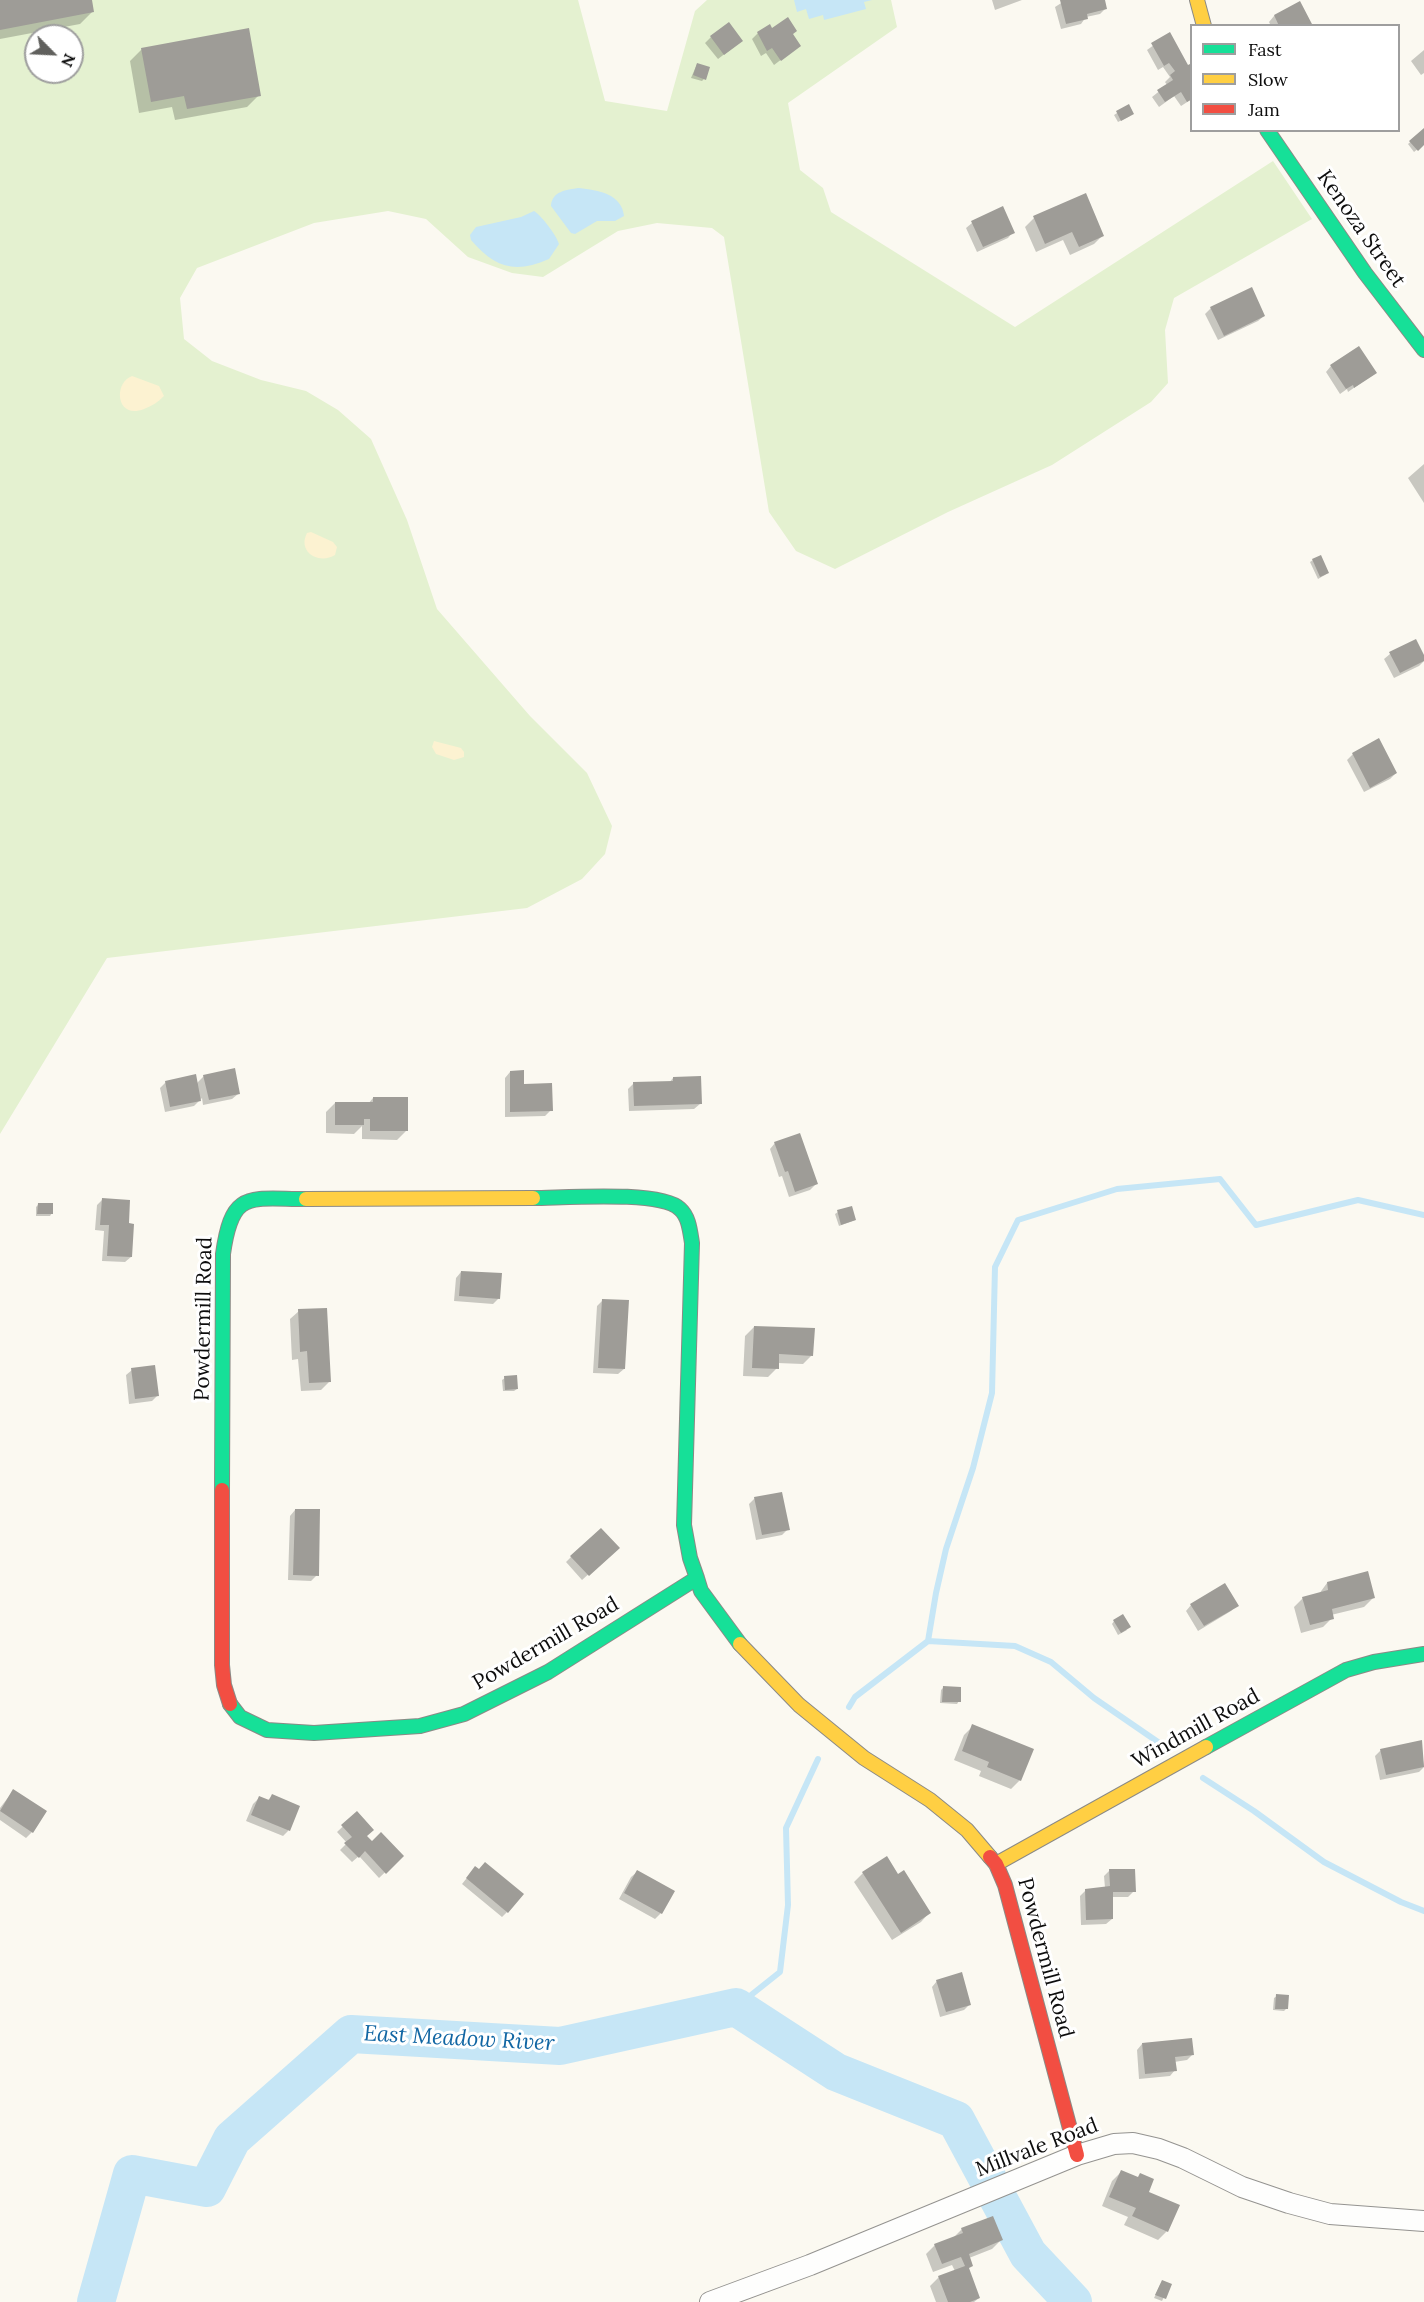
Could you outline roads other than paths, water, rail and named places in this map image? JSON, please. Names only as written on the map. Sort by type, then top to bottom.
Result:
[{"type":"street","points":[[1197,0],[1203,24]]},
{"type":"street","name":"Kenoza Street","points":[[1267,132],[1365,273],[1424,350]]},
{"type":"street","name":"Powdermill Road","points":[[697,1578],[548,1672],[464,1714],[420,1726],[314,1733],[267,1730],[240,1718],[231,1706],[224,1685],[222,1665],[223,1254],[229,1221],[239,1204],[267,1198],[582,1198],[647,1199],[666,1201],[678,1207],[690,1227],[692,1243],[684,1525],[690,1558],[697,1578],[701,1591],[741,1645],[799,1705],[864,1758],[930,1800],[967,1830],[996,1864],[1005,1885],[1077,2155]]},
{"type":"street","name":"Windmill Road","points":[[996,1864],[1346,1670],[1374,1662],[1424,1654]]},
{"type":"street","name":"Millvale Road","points":[[710,2302],[810,2265],[1077,2155],[1114,2144],[1133,2143],[1159,2149],[1183,2158],[1242,2187],[1330,2214],[1424,2221]]},
{"type":"water","points":[[794,0],[872,0],[864,2],[866,9],[824,20],[823,15],[809,19],[806,9],[797,12]]},
{"type":"water","points":[[579,188],[608,194],[619,203],[624,216],[615,221],[597,221],[575,234],[571,233],[551,206],[557,194]]},
{"type":"water","points":[[534,211],[548,226],[559,244],[549,259],[526,266],[506,266],[489,257],[471,240],[470,235],[476,227],[521,217]]},
{"type":"waterway","points":[[849,1707],[855,1697],[928,1641],[946,1549],[973,1468],[992,1393],[995,1267],[1018,1220],[1117,1189],[1220,1179],[1256,1225],[1358,1200],[1424,1215]]},
{"type":"waterway","points":[[928,1641],[1015,1646],[1051,1662],[1094,1698],[1158,1742]]},
{"type":"waterway","points":[[736,2007],[780,1972],[788,1905],[786,1828],[818,1759]]},
{"type":"waterway","points":[[1203,1778],[1254,1811],[1324,1862],[1401,1902],[1424,1911]]},
{"type":"waterway","name":"East Meadow River","points":[[96,2302],[132,2174],[207,2188],[232,2139],[351,2034],[560,2046],[736,2007],[836,2072],[956,2120],[1028,2254],[1073,2302]]}]
